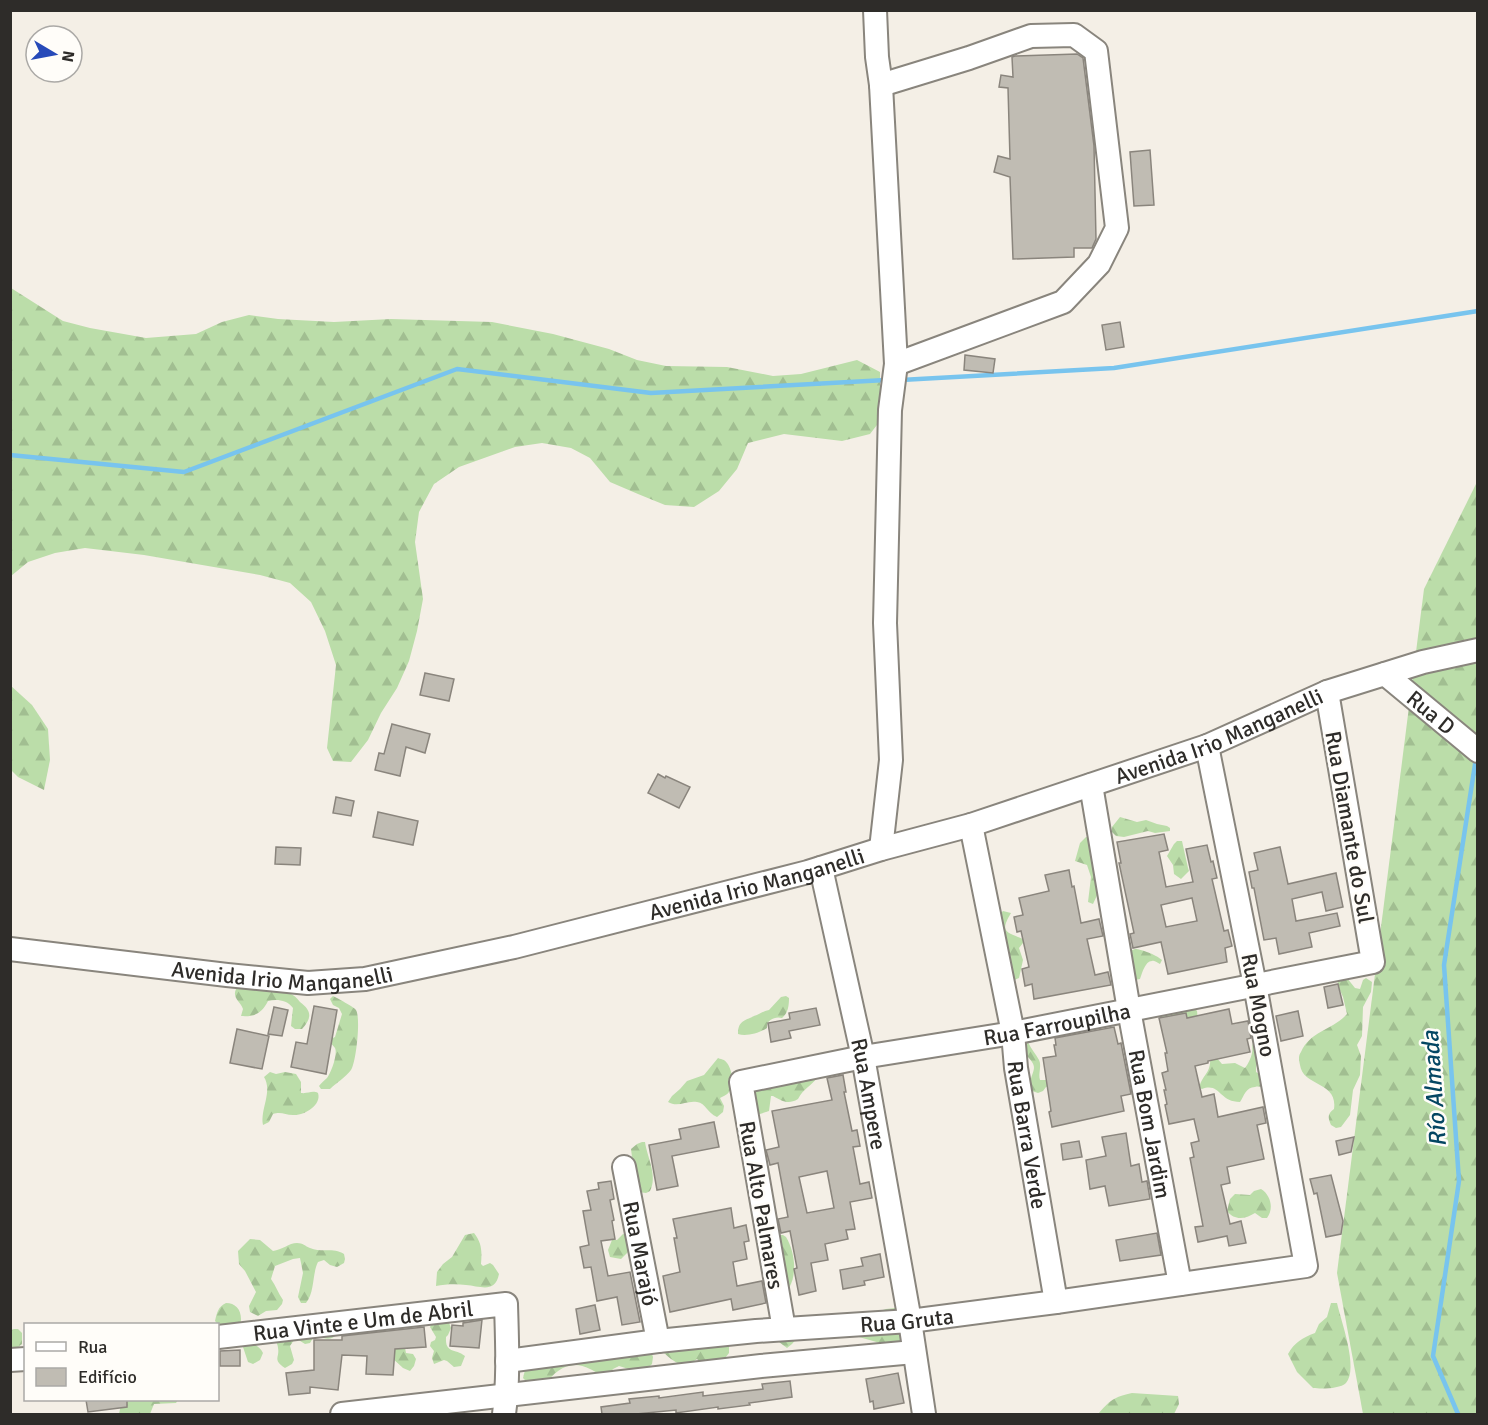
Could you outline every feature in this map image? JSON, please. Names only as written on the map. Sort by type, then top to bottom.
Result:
[{"type":"street","points":[[875,10],[896,364],[890,410],[885,623],[891,760],[881,849]]},
{"type":"street","points":[[881,85],[1031,36],[1074,35],[1096,51],[1117,228],[1099,264],[1063,302],[896,364]]},
{"type":"street","name":"Avenida Irio Manganelli","points":[[10,949],[308,983],[365,979],[514,947],[820,868],[971,825],[1207,746],[1327,692],[1423,662],[1478,650]]},
{"type":"street","name":"Rua D","points":[[1385,674],[1478,751]]},
{"type":"street","name":"Rua Diamante do Sul","points":[[1327,692],[1373,962]]},
{"type":"street","name":"Rua Mogno","points":[[1207,746],[1255,985],[1306,1266]]},
{"type":"street","name":"Rua Bom Jardim","points":[[1091,785],[1129,1010],[1180,1284]]},
{"type":"street","name":"Rua Barra Verde","points":[[971,825],[1012,1033],[1056,1302]]},
{"type":"street","name":"Rua Ampere","points":[[820,868],[863,1057],[910,1321],[924,1414]]},
{"type":"street","name":"Rua Farroupilha","points":[[741,1082],[863,1057],[1012,1033],[1373,962]]},
{"type":"street","name":"Rua Alto Palmares","points":[[741,1082],[784,1329]]},
{"type":"street","name":"Rua Marajó","points":[[624,1167],[658,1341]]},
{"type":"street","name":"Rua Gruta","points":[[507,1361],[658,1341],[784,1329],[910,1321],[1306,1266]]},
{"type":"street","name":"Rua Vinte e Um de Abril","points":[[219,1337],[506,1304],[507,1361]]},
{"type":"street","name":"Rua Gruta","points":[[342,1414],[505,1405],[761,1366],[914,1352]]},
{"type":"street","points":[[505,1405],[507,1361]]},
{"type":"green space","points":[[11,288],[63,321],[146,338],[196,334],[222,322],[249,315],[334,322],[391,319],[492,322],[553,334],[609,349],[637,360],[666,366],[727,367],[773,376],[801,374],[857,360],[880,372],[880,421],[870,434],[842,441],[784,434],[748,443],[737,469],[719,491],[694,507],[665,505],[638,494],[610,482],[590,458],[571,448],[542,443],[515,447],[459,467],[434,484],[419,512],[415,542],[423,599],[409,661],[368,740],[351,762],[333,761],[327,748],[336,665],[325,631],[311,602],[290,583],[260,575],[144,555],[85,548],[55,553],[28,562],[11,576]]},
{"type":"green space","points":[[1477,482],[1477,1414],[1363,1414],[1337,1273],[1424,589]]},
{"type":"green space","points":[[10,685],[32,705],[48,729],[50,760],[44,790],[18,777],[11,770]]},
{"type":"green space","points":[[1120,817],[1137,822],[1146,820],[1167,826],[1170,831],[1155,833],[1148,831],[1124,837],[1116,836],[1112,832],[1112,827]]},
{"type":"green space","points":[[1086,837],[1091,838],[1099,891],[1093,904],[1088,902],[1091,877],[1087,865],[1075,861],[1080,843]]},
{"type":"green space","points":[[1177,841],[1182,841],[1189,871],[1181,879],[1174,874],[1173,865],[1167,856]]},
{"type":"green space","points":[[1003,911],[1011,913],[1006,931],[1023,939],[1019,948],[1023,960],[1019,978],[1014,980],[1010,975],[1000,920]]},
{"type":"green space","points":[[1135,949],[1150,953],[1162,960],[1160,964],[1153,961],[1147,963],[1140,979],[1135,980],[1132,978],[1130,951]]},
{"type":"green space","points":[[1347,978],[1355,988],[1360,989],[1366,978],[1372,982],[1371,992],[1363,1007],[1362,1036],[1357,1045],[1361,1056],[1360,1075],[1353,1090],[1350,1115],[1341,1127],[1336,1128],[1331,1125],[1329,1118],[1329,1114],[1334,1109],[1331,1093],[1302,1072],[1299,1057],[1310,1039],[1347,1014],[1337,979]]},
{"type":"green space","points":[[242,987],[273,989],[291,994],[307,1008],[308,1021],[302,1029],[295,1029],[291,1026],[293,1008],[288,1003],[278,1000],[268,1001],[261,1011],[254,1015],[241,1016],[243,1009],[235,992],[236,989]]},
{"type":"green space","points":[[333,996],[356,1010],[358,1031],[356,1050],[349,1073],[330,1089],[321,1089],[319,1086],[329,1076],[336,1055],[335,1048],[328,1040],[335,1037],[342,1014],[330,999]]},
{"type":"green space","points":[[781,997],[789,998],[788,1007],[782,1018],[772,1019],[767,1028],[757,1033],[738,1034],[742,1022],[769,1010]]},
{"type":"green space","points":[[1194,1008],[1197,1011],[1198,1021],[1160,1018],[1159,1016],[1161,1011]]},
{"type":"green space","points":[[1023,1041],[1028,1042],[1039,1060],[1040,1080],[1048,1080],[1049,1086],[1038,1093],[1029,1088],[1034,1065],[1021,1050]]},
{"type":"green space","points":[[1254,1042],[1261,1054],[1256,1072],[1262,1076],[1264,1087],[1249,1088],[1240,1102],[1228,1099],[1213,1088],[1199,1088],[1208,1070],[1210,1053],[1222,1064],[1235,1063],[1245,1068],[1251,1057]]},
{"type":"green space","points":[[718,1058],[727,1063],[732,1078],[731,1089],[720,1098],[724,1106],[723,1112],[717,1117],[700,1103],[672,1104],[668,1102],[687,1081],[704,1075]]},
{"type":"green space","points":[[811,1070],[817,1078],[798,1099],[788,1102],[771,1096],[769,1111],[754,1113],[747,1092]]},
{"type":"green space","points":[[270,1072],[296,1074],[301,1082],[301,1093],[318,1093],[319,1097],[315,1105],[307,1112],[297,1115],[273,1114],[269,1122],[263,1125],[267,1095],[264,1077]]},
{"type":"green space","points":[[645,1142],[653,1179],[650,1191],[646,1193],[639,1192],[633,1178],[635,1162],[631,1149]]},
{"type":"green space","points":[[1261,1189],[1270,1202],[1267,1218],[1262,1218],[1255,1213],[1248,1217],[1237,1218],[1227,1211],[1230,1199],[1235,1194],[1250,1195]]},
{"type":"green space","points":[[474,1233],[481,1248],[481,1264],[483,1266],[490,1263],[493,1265],[499,1274],[497,1280],[490,1287],[455,1284],[436,1286],[437,1272],[452,1257],[465,1235]]},
{"type":"green space","points":[[623,1234],[636,1237],[628,1252],[621,1259],[610,1257],[608,1250],[612,1240],[617,1240]]},
{"type":"green space","points":[[778,1235],[786,1237],[793,1255],[794,1269],[789,1288],[785,1287]]},
{"type":"green space","points":[[250,1239],[260,1240],[273,1251],[299,1243],[314,1249],[340,1252],[344,1254],[345,1259],[344,1263],[337,1267],[324,1260],[318,1262],[311,1294],[306,1303],[301,1303],[298,1297],[303,1273],[300,1258],[275,1266],[271,1279],[283,1300],[282,1304],[277,1310],[266,1311],[258,1316],[250,1312],[249,1306],[256,1292],[239,1264],[238,1251]]},
{"type":"green space","points":[[226,1303],[237,1307],[241,1315],[241,1326],[245,1337],[263,1353],[260,1360],[253,1364],[248,1362],[243,1347],[237,1345],[215,1321],[221,1306]]},
{"type":"green space","points":[[1331,1303],[1337,1303],[1345,1333],[1350,1356],[1350,1376],[1346,1383],[1339,1386],[1313,1388],[1297,1372],[1288,1354],[1299,1341],[1315,1333],[1319,1324],[1327,1317]]},
{"type":"green space","points":[[895,1308],[903,1311],[908,1321],[908,1337],[898,1346],[852,1335],[835,1338],[828,1334],[808,1340],[798,1337],[787,1348],[779,1342],[776,1336],[886,1309]]},
{"type":"green space","points":[[448,1320],[451,1328],[446,1337],[447,1346],[465,1356],[461,1366],[454,1367],[444,1360],[434,1364],[432,1358],[434,1351],[430,1346],[436,1337],[430,1327],[432,1323]]},
{"type":"green space","points":[[11,1330],[22,1333],[22,1344],[11,1350]]},
{"type":"green space","points":[[337,1334],[329,1339],[313,1338],[310,1343],[305,1344],[297,1339],[294,1340],[290,1346],[294,1360],[292,1364],[285,1368],[278,1360],[278,1347],[275,1339]]},
{"type":"green space","points":[[729,1344],[729,1353],[722,1362],[700,1362],[697,1359],[682,1364],[674,1361],[662,1351]]},
{"type":"green space","points":[[393,1346],[405,1348],[406,1353],[413,1354],[416,1359],[410,1371],[391,1357]]},
{"type":"green space","points":[[650,1348],[653,1357],[652,1364],[648,1368],[635,1371],[619,1366],[613,1369],[608,1377],[583,1366],[570,1365],[554,1374],[545,1385],[529,1384],[523,1378],[526,1366]]},
{"type":"green space","points":[[1132,1393],[1178,1396],[1179,1404],[1174,1414],[1098,1414],[1113,1400]]},
{"type":"green space","points":[[126,1401],[177,1401],[176,1403],[154,1404],[150,1414],[119,1414],[121,1404]]},
{"type":"building","points":[[1077,54],[1083,58],[1094,146],[1096,239],[1092,248],[1074,248],[1074,257],[1013,259],[1010,177],[994,172],[998,156],[1010,159],[1008,88],[999,87],[1001,75],[1013,77],[1012,57],[1015,56]]},
{"type":"building","points":[[1150,150],[1154,205],[1134,206],[1130,152]]},
{"type":"building","points":[[1120,322],[1124,347],[1106,350],[1102,325]]},
{"type":"building","points":[[965,355],[995,359],[993,373],[964,370]]},
{"type":"building","points":[[425,673],[454,679],[449,701],[420,695]]},
{"type":"building","points":[[392,724],[430,734],[425,753],[406,747],[400,776],[375,770],[379,753],[384,754]]},
{"type":"building","points":[[658,774],[690,787],[679,808],[648,793]]},
{"type":"building","points":[[336,797],[354,801],[351,816],[333,813]]},
{"type":"building","points":[[378,812],[418,821],[413,845],[373,837]]},
{"type":"building","points":[[1164,834],[1168,850],[1159,852],[1166,887],[1193,882],[1186,849],[1207,845],[1217,878],[1212,879],[1224,931],[1228,930],[1232,946],[1225,948],[1227,962],[1168,974],[1161,942],[1133,948],[1130,934],[1134,933],[1119,863],[1121,863],[1117,842]],"holes":[[[1192,898],[1197,921],[1166,927],[1161,905]]]},
{"type":"building","points":[[276,847],[301,848],[300,865],[275,864]]},
{"type":"building","points":[[1280,847],[1288,884],[1336,873],[1343,907],[1326,911],[1322,892],[1292,899],[1296,921],[1337,913],[1340,926],[1309,933],[1312,947],[1279,954],[1276,938],[1264,940],[1249,872],[1258,870],[1254,853]]},
{"type":"building","points":[[1069,870],[1081,923],[1099,919],[1103,936],[1087,939],[1095,975],[1108,972],[1111,985],[1034,999],[1032,984],[1025,986],[1022,969],[1029,967],[1021,931],[1017,932],[1014,917],[1023,915],[1019,898],[1049,891],[1045,875]]},
{"type":"building","points":[[1338,984],[1343,1005],[1328,1008],[1324,987]]},
{"type":"building","points":[[314,1006],[337,1010],[326,1074],[291,1067],[296,1042],[307,1044]]},
{"type":"building","points":[[274,1007],[288,1010],[282,1036],[268,1034]]},
{"type":"building","points":[[816,1008],[820,1025],[789,1031],[791,1038],[771,1042],[768,1023],[790,1019],[789,1013]]},
{"type":"building","points":[[1229,1009],[1232,1024],[1248,1021],[1251,1038],[1247,1039],[1250,1052],[1195,1066],[1202,1097],[1214,1094],[1218,1117],[1263,1107],[1266,1123],[1257,1125],[1264,1159],[1227,1167],[1230,1183],[1221,1185],[1230,1224],[1241,1221],[1246,1243],[1229,1246],[1227,1236],[1198,1242],[1195,1227],[1203,1226],[1190,1158],[1194,1157],[1191,1143],[1199,1141],[1194,1119],[1169,1124],[1162,1073],[1168,1071],[1165,1053],[1167,1053],[1159,1018],[1186,1013],[1187,1018]]},
{"type":"building","points":[[1298,1011],[1303,1036],[1281,1041],[1276,1016]]},
{"type":"building","points":[[1114,1027],[1118,1044],[1121,1043],[1131,1094],[1121,1096],[1124,1111],[1052,1127],[1043,1058],[1056,1056],[1055,1038]]},
{"type":"building","points":[[237,1029],[269,1036],[262,1069],[230,1063]]},
{"type":"building","points":[[843,1075],[852,1131],[857,1130],[860,1146],[853,1147],[860,1184],[869,1182],[872,1198],[850,1202],[855,1229],[846,1230],[848,1239],[825,1244],[828,1260],[811,1263],[816,1291],[799,1295],[790,1231],[781,1233],[778,1219],[788,1217],[778,1163],[770,1165],[766,1150],[779,1147],[772,1111],[832,1100],[827,1078]],"holes":[[[827,1171],[834,1208],[807,1213],[799,1177]]]},
{"type":"building","points":[[714,1122],[719,1147],[672,1156],[678,1186],[657,1190],[649,1145],[681,1139],[679,1129]]},
{"type":"building","points":[[1126,1133],[1131,1166],[1139,1164],[1142,1182],[1147,1181],[1150,1199],[1109,1206],[1105,1186],[1090,1189],[1086,1160],[1106,1156],[1102,1137]]},
{"type":"building","points":[[1354,1137],[1351,1152],[1339,1155],[1336,1141]]},
{"type":"building","points":[[1079,1141],[1082,1157],[1063,1160],[1061,1144]]},
{"type":"building","points":[[1331,1175],[1343,1221],[1341,1234],[1326,1237],[1317,1193],[1314,1194],[1310,1179]]},
{"type":"building","points":[[611,1181],[614,1199],[610,1200],[615,1239],[601,1241],[608,1276],[630,1272],[640,1322],[622,1325],[617,1297],[597,1301],[591,1267],[584,1268],[580,1247],[589,1245],[583,1211],[591,1210],[587,1191],[599,1189],[598,1183]]},
{"type":"building","points":[[731,1208],[734,1228],[746,1225],[749,1241],[744,1242],[747,1259],[733,1262],[737,1286],[762,1281],[766,1303],[733,1310],[731,1299],[670,1312],[663,1276],[680,1272],[673,1219]]},
{"type":"building","points":[[1157,1233],[1161,1255],[1120,1261],[1116,1240]]},
{"type":"building","points":[[880,1254],[884,1277],[864,1281],[865,1285],[843,1289],[840,1270],[863,1266],[861,1258]]},
{"type":"building","points":[[595,1305],[600,1330],[580,1334],[576,1309]]},
{"type":"building","points":[[482,1320],[479,1348],[450,1346],[452,1325],[463,1326],[463,1323]]},
{"type":"building","points":[[424,1327],[426,1347],[395,1349],[393,1375],[366,1374],[367,1356],[342,1355],[338,1390],[310,1387],[310,1393],[289,1395],[286,1373],[314,1370],[314,1340],[342,1340],[342,1336]]},
{"type":"building","points":[[240,1350],[240,1366],[220,1366],[220,1351]]},
{"type":"building","points":[[898,1373],[904,1403],[874,1409],[873,1401],[870,1402],[866,1379]]},
{"type":"building","points":[[790,1381],[792,1397],[749,1403],[750,1405],[676,1413],[676,1410],[636,1414],[602,1414],[601,1407],[630,1403],[629,1399],[659,1396],[659,1398],[703,1392],[703,1396],[763,1389],[762,1384]]},
{"type":"building","points":[[86,1401],[127,1401],[127,1407],[88,1412]]},
{"type":"waterway","points":[[901,380],[1114,368],[1478,311]]},
{"type":"waterway","points":[[10,455],[184,472],[457,369],[651,393],[886,380]]},
{"type":"waterway","name":"Río Almada","points":[[1458,1414],[1433,1356],[1459,1181],[1444,965],[1476,758]]}]
